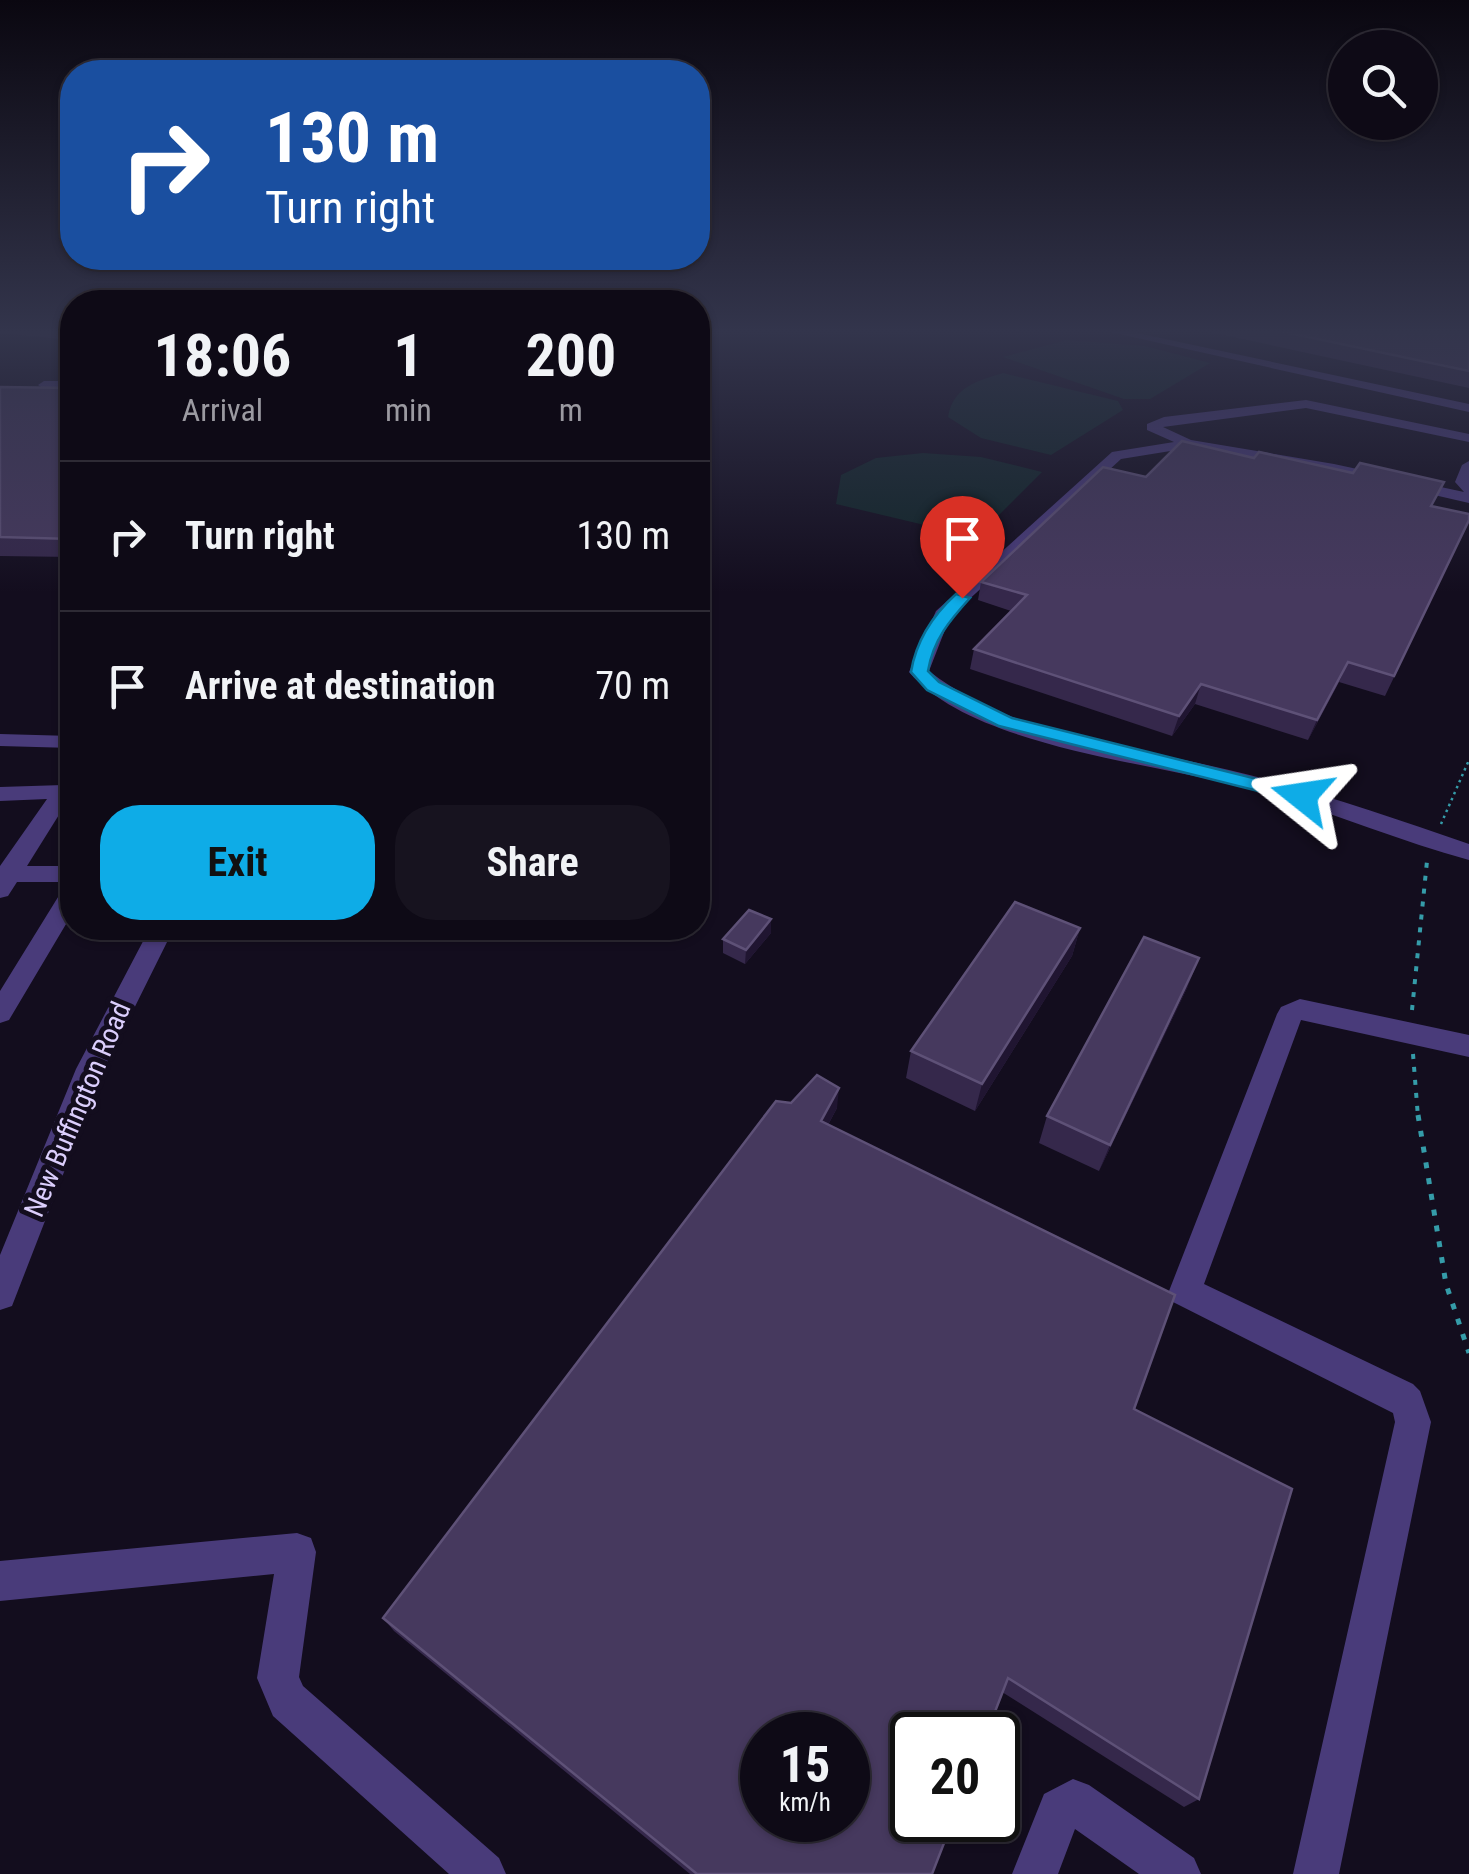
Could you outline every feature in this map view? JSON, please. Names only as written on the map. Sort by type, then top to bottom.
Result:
[{"type":"street","points":[[1194,417],[1164,421],[1152,427],[1189,444],[1334,468],[1469,498]]},
{"type":"street","points":[[1370,417],[1469,438]]},
{"type":"street","points":[[1189,444],[1117,455],[1096,471],[942,615],[920,672],[933,686],[1006,722],[1339,806],[1469,852]]},
{"type":"street","points":[[1469,465],[1463,482],[1469,490]]},
{"type":"street","points":[[0,740],[60,742]]},
{"type":"street","points":[[0,794],[60,792]]},
{"type":"street","points":[[3,879],[60,796]]},
{"type":"street","points":[[3,879],[60,875]]},
{"type":"street","points":[[0,1014],[60,915]]},
{"type":"street","name":"New Buffington Road","points":[[0,1295],[90,1070],[156,940]]},
{"type":"street","points":[[1316,1874],[1413,1422],[1412,1412],[1401,1396],[1185,1291],[1290,1014],[1300,1009],[1469,1046]]},
{"type":"street","points":[[0,1581],[297,1552],[278,1678],[288,1702],[483,1874]]},
{"type":"street","points":[[1035,1874],[1060,1810],[1072,1801],[1178,1874]]},
{"type":"green space","points":[[949,417],[1111,417],[1051,455],[981,438]]},
{"type":"green space","points":[[923,453],[981,457],[1042,472],[982,532],[958,533],[836,504],[841,475],[876,458]]},
{"type":"building","points":[[0,417],[60,417],[60,539],[0,537]]},
{"type":"building","points":[[1182,441],[1254,458],[1259,452],[1353,473],[1360,463],[1444,482],[1431,506],[1469,514],[1469,520],[1394,676],[1348,662],[1317,720],[1201,684],[1179,716],[974,649],[1027,595],[981,582],[1103,467],[1146,477]]},
{"type":"building","points":[[1015,902],[1080,928],[982,1084],[911,1051]]},
{"type":"building","points":[[749,910],[771,919],[746,950],[723,939]]},
{"type":"building","points":[[1144,937],[1199,958],[1110,1145],[1047,1116]]},
{"type":"building","points":[[817,1075],[839,1088],[821,1121],[1175,1295],[1134,1409],[1292,1489],[1199,1799],[1008,1678],[995,1712],[890,1712],[890,1842],[944,1842],[932,1874],[697,1874],[383,1618],[776,1101],[791,1103]]},
{"type":"route","points":[[962,598],[942,615],[922,659],[920,672],[933,686],[1006,722],[1302,796]]}]
